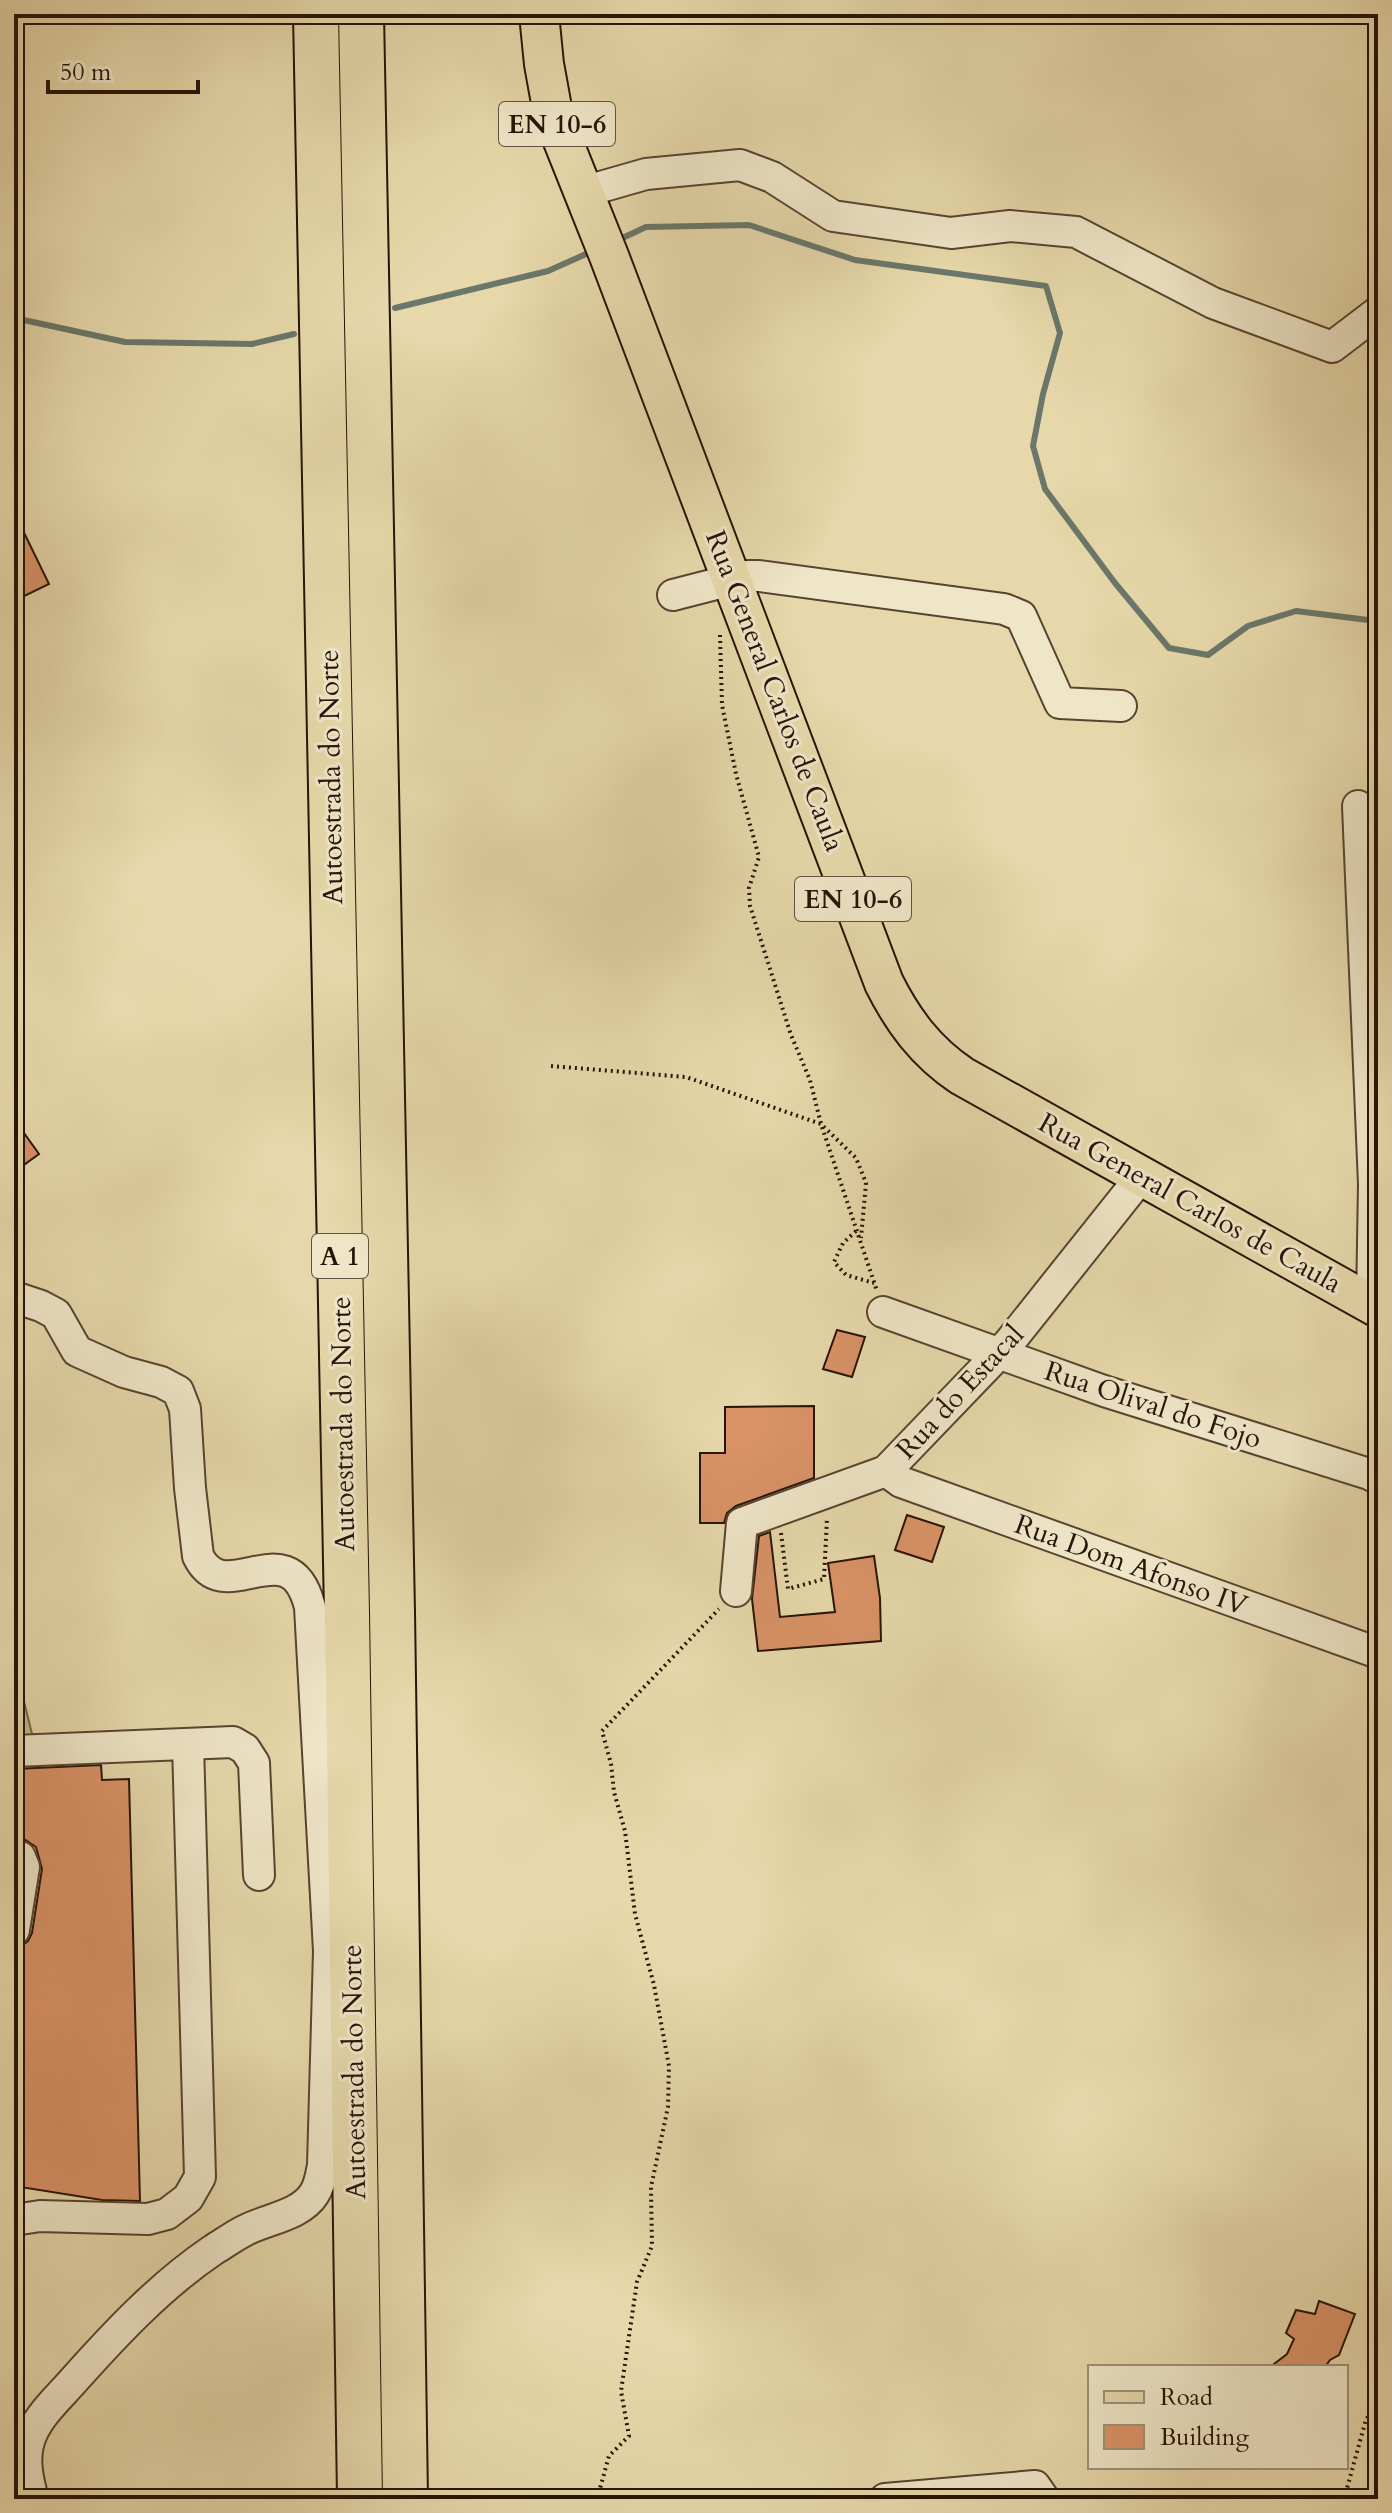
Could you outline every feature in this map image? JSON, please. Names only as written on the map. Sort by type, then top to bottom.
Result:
[{"type":"highway","name":"Autoestrada do Norte","points":[[316,14],[347,1597],[360,2499]]},
{"type":"highway","name":"Autoestrada do Norte","points":[[361,14],[392,1596],[405,2499]]},
{"type":"main road","name":"Rua General Carlos de Caula","points":[[539,14],[552,108],[603,242],[722,583],[884,983],[905,1021],[927,1048],[962,1076],[1375,1306]]},
{"type":"street","points":[[583,192],[646,174],[740,165],[772,177],[833,216],[951,233],[1010,226],[1076,232],[1213,303],[1332,347],[1378,312]]},
{"type":"street","points":[[673,595],[759,576],[1014,611],[1028,628],[1060,703],[1121,706]]},
{"type":"street","points":[[1358,806],[1374,1184],[1375,1306]]},
{"type":"street","name":"Rua do Estacal","points":[[736,1591],[742,1523],[886,1471],[999,1353],[1141,1177]]},
{"type":"street","points":[[14,1297],[56,1314],[77,1351],[178,1391],[185,1409],[190,1488],[198,1556],[202,1565],[219,1577],[278,1570],[291,1575],[306,1592],[310,1607],[329,1951],[323,2165],[315,2194],[297,2209],[244,2231],[211,2252],[160,2292],[112,2338],[32,2432],[26,2459],[33,2499]]},
{"type":"street","name":"Rua Olival do Fojo","points":[[883,1312],[1118,1396],[1378,1479]]},
{"type":"street","name":"Rua Dom Afonso IV","points":[[886,1471],[901,1482],[1378,1653]]},
{"type":"street","points":[[14,1751],[233,1742],[245,1749],[254,1763],[259,1875]]},
{"type":"street","points":[[14,2220],[40,2216],[148,2219],[167,2214],[188,2198],[200,2177],[188,1744]]},
{"type":"street","points":[[14,1856],[20,1857],[24,1867],[14,1930]]},
{"type":"street","points":[[885,2499],[1035,2486],[1044,2499]]},
{"type":"path","points":[[722,583],[722,705],[736,774],[759,857],[749,888],[750,906],[791,1035],[810,1080],[821,1124],[883,1312]]},
{"type":"path","points":[[551,1066],[686,1077],[821,1124],[856,1158],[866,1183],[860,1242]]},
{"type":"path","points":[[856,1230],[843,1243],[834,1262],[846,1275],[874,1283]]},
{"type":"path","points":[[778,1510],[788,1589],[824,1579],[828,1492]]},
{"type":"path","points":[[597,2499],[609,2456],[629,2436],[621,2391],[637,2282],[652,2246],[653,2172],[668,2107],[669,2066],[654,1985],[635,1914],[625,1831],[602,1731],[736,1591]]},
{"type":"path","points":[[1344,2499],[1365,2423],[1378,2393]]},
{"type":"green space","points":[[14,1661],[35,1746],[14,1746]]},
{"type":"building","points":[[14,512],[49,584],[14,601]]},
{"type":"building","points":[[14,1119],[39,1154],[14,1172]]},
{"type":"building","points":[[837,1330],[865,1337],[852,1377],[823,1369]]},
{"type":"building","points":[[814,1406],[814,1478],[736,1506],[727,1513],[724,1523],[700,1523],[700,1453],[725,1453],[725,1407]]},
{"type":"building","points":[[907,1515],[944,1527],[932,1562],[895,1550]]},
{"type":"building","points":[[770,1532],[780,1617],[835,1612],[828,1563],[874,1556],[880,1598],[881,1641],[758,1651],[752,1599],[759,1536]]},
{"type":"building","points":[[101,1765],[102,1780],[129,1779],[140,2201],[102,2200],[14,2186],[14,1998],[21,1946],[32,1933],[42,1869],[36,1847],[24,1839],[14,1838],[14,1769]]},
{"type":"building","points":[[1319,2301],[1355,2314],[1339,2355],[1326,2365],[1273,2365],[1287,2354],[1294,2339],[1286,2333],[1296,2310],[1315,2314]]},
{"type":"waterway","points":[[616,241],[646,227],[749,225],[855,260],[1046,286],[1060,333],[1033,446],[1045,489],[1115,583],[1169,648],[1208,655],[1248,626],[1296,611],[1368,620],[1378,625]]},
{"type":"waterway","points":[[395,308],[548,271],[595,250]]},
{"type":"waterway","points":[[14,315],[19,319],[125,342],[252,344],[294,334]]}]
